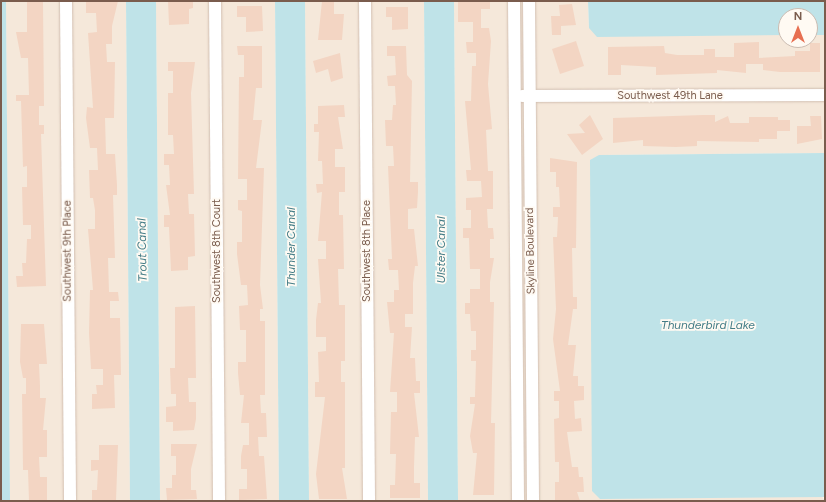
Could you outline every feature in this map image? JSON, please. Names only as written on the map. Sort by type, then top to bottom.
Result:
[{"type":"street","name":"Southwest 9th Place","points":[[66,1],[70,501]]},
{"type":"street","name":"Southwest 8th Court","points":[[215,1],[219,501]]},
{"type":"street","name":"Southwest 8th Place","points":[[365,1],[369,501]]},
{"type":"street","name":"Skyline Boulevard","points":[[514,1],[518,501]]},
{"type":"street","name":"Skyline Boulevard","points":[[529,1],[533,501]]},
{"type":"street","name":"Southwest 49th Lane","points":[[515,96],[825,95]]},
{"type":"shaded area","points":[[6,1],[126,1],[130,501],[10,501]]},
{"type":"shaded area","points":[[156,1],[275,1],[279,501],[160,501]]},
{"type":"shaded area","points":[[305,1],[424,1],[428,500],[458,500],[454,1],[510,1],[514,501],[309,501]]},
{"type":"shaded area","points":[[518,1],[524,1],[529,501],[523,501]]},
{"type":"shaded area","points":[[533,1],[588,1],[589,28],[778,35],[778,48],[818,48],[818,34],[825,34],[825,153],[599,155],[825,501],[538,501]]},
{"type":"water","points":[[1,1],[6,1],[10,501],[1,501]]},
{"type":"water","name":"Trout Canal","points":[[126,1],[156,1],[160,501],[130,501]]},
{"type":"water","name":"Thunder Canal","points":[[275,1],[305,1],[309,501],[279,501]]},
{"type":"water","name":"Ulster Canal","points":[[424,1],[454,1],[458,500],[428,500]]},
{"type":"water","points":[[588,1],[825,1],[825,35],[818,35],[818,8],[778,8],[778,35],[597,37],[589,28]]},
{"type":"water","name":"Thunderbird Lake","points":[[825,153],[825,497],[600,499],[592,491],[590,160],[599,155]]},
{"type":"building","points":[[86,1],[118,1],[112,26],[112,44],[106,44],[107,62],[115,62],[114,118],[105,118],[106,154],[115,154],[117,185],[117,195],[113,195],[115,258],[108,258],[109,292],[118,292],[119,301],[110,301],[110,318],[120,318],[121,375],[114,375],[115,408],[92,409],[92,394],[97,394],[96,385],[103,385],[103,369],[91,369],[89,333],[90,290],[93,290],[88,229],[95,229],[95,210],[93,198],[90,198],[89,170],[98,170],[97,148],[90,148],[86,118],[87,107],[93,108],[88,33],[97,32],[96,13],[86,13]]},
{"type":"building","points":[[168,1],[193,1],[193,8],[189,9],[189,24],[169,25]]},
{"type":"building","points":[[322,1],[334,1],[334,14],[344,14],[342,40],[318,40]]},
{"type":"building","points":[[458,1],[490,1],[490,9],[481,9],[481,28],[489,28],[491,41],[488,84],[492,129],[486,130],[488,171],[493,171],[493,209],[487,209],[488,228],[493,228],[494,239],[490,239],[490,258],[494,258],[490,282],[490,302],[494,302],[491,423],[495,423],[494,495],[473,495],[477,453],[473,453],[470,436],[475,404],[470,404],[470,397],[475,397],[476,361],[471,361],[471,350],[476,350],[476,331],[471,331],[470,314],[465,314],[465,303],[470,303],[470,289],[480,289],[480,269],[470,269],[469,238],[463,238],[463,228],[471,228],[471,210],[466,210],[466,198],[482,197],[481,181],[467,181],[466,170],[471,170],[465,101],[471,101],[472,66],[476,66],[476,53],[467,53],[466,42],[473,42],[473,22],[458,22]]},
{"type":"building","points":[[27,2],[43,2],[44,106],[39,106],[39,125],[44,125],[44,134],[41,134],[46,286],[17,287],[16,276],[23,276],[22,263],[26,263],[27,239],[31,239],[31,225],[23,225],[22,187],[27,187],[27,166],[23,167],[21,101],[16,101],[16,95],[29,95],[28,58],[21,58],[16,32],[27,32]]},
{"type":"building","points":[[572,4],[576,25],[561,26],[561,35],[552,35],[551,16],[560,16],[559,5]]},
{"type":"building","points":[[237,6],[262,6],[263,31],[246,32],[246,17],[237,17]]},
{"type":"building","points":[[386,7],[408,7],[408,29],[392,30],[392,17],[386,17]]},
{"type":"building","points":[[576,41],[584,66],[560,74],[552,49]]},
{"type":"building","points":[[759,42],[759,58],[795,56],[795,51],[810,51],[810,48],[818,48],[818,43],[820,43],[820,72],[780,72],[763,70],[763,64],[746,64],[746,73],[717,70],[717,73],[656,75],[656,67],[621,65],[621,75],[608,75],[608,47],[664,46],[665,53],[677,55],[704,55],[704,49],[715,49],[715,57],[734,57],[734,43]]},
{"type":"building","points":[[237,46],[262,46],[262,88],[256,88],[253,120],[262,120],[256,168],[264,168],[260,285],[263,309],[260,309],[260,321],[265,321],[265,395],[260,395],[261,413],[266,413],[267,437],[258,437],[259,456],[264,456],[267,499],[239,500],[239,489],[247,489],[247,469],[241,469],[241,456],[243,445],[249,445],[249,423],[241,423],[244,395],[240,395],[238,373],[238,362],[246,362],[246,330],[240,330],[239,306],[248,305],[247,285],[241,285],[237,254],[237,242],[242,242],[242,211],[238,210],[238,200],[247,200],[247,179],[238,179],[239,77],[244,77],[244,55],[238,55]]},
{"type":"building","points":[[387,46],[406,46],[407,75],[412,81],[410,182],[418,182],[418,192],[417,208],[408,209],[408,229],[414,229],[418,266],[415,266],[413,283],[413,314],[405,314],[405,327],[412,327],[410,358],[415,358],[416,381],[420,381],[420,393],[414,393],[419,437],[415,437],[414,483],[420,483],[420,498],[390,498],[390,485],[395,485],[396,454],[390,454],[391,412],[397,412],[397,392],[390,392],[394,333],[390,333],[387,302],[394,302],[394,290],[399,290],[398,270],[389,270],[388,259],[392,259],[388,166],[394,166],[393,146],[386,146],[385,120],[392,120],[393,105],[396,105],[395,86],[388,86],[387,76],[396,75],[395,56],[387,56]]},
{"type":"building","points":[[340,53],[343,78],[331,82],[328,69],[316,73],[313,61]]},
{"type":"building","points":[[168,62],[195,62],[191,93],[194,194],[188,194],[189,214],[194,214],[195,256],[188,257],[188,270],[171,271],[169,227],[164,227],[164,215],[170,215],[166,185],[170,185],[169,165],[164,165],[164,154],[174,154],[173,135],[168,135],[168,93],[173,93],[173,71],[168,71]]},
{"type":"building","points":[[344,105],[345,117],[338,117],[343,149],[335,149],[335,167],[345,167],[345,192],[339,192],[339,215],[343,215],[344,269],[338,269],[339,305],[345,305],[345,361],[341,361],[341,382],[345,382],[345,468],[342,468],[347,499],[319,499],[316,474],[325,397],[315,397],[315,382],[319,382],[318,352],[326,351],[326,337],[316,337],[316,320],[318,303],[321,303],[318,259],[326,259],[326,241],[318,241],[322,192],[317,193],[316,184],[323,184],[322,161],[318,161],[319,132],[314,132],[314,124],[318,124],[318,106]]},
{"type":"building","points":[[590,115],[603,139],[582,155],[567,134],[585,133],[579,125]]},
{"type":"building","points":[[715,115],[715,122],[728,116],[730,123],[749,123],[749,117],[778,117],[778,120],[790,120],[790,131],[777,131],[777,139],[759,139],[759,142],[697,141],[697,146],[676,147],[643,146],[643,140],[613,143],[613,118]]},
{"type":"building","points":[[810,116],[821,116],[822,139],[797,144],[797,126],[811,126]]},
{"type":"building","points":[[550,158],[577,162],[576,248],[572,248],[573,297],[577,297],[577,309],[573,309],[568,345],[576,345],[573,376],[578,376],[578,386],[584,386],[584,400],[574,401],[575,419],[581,418],[582,431],[567,432],[572,467],[578,467],[579,477],[583,477],[584,492],[577,492],[580,501],[555,501],[555,482],[559,482],[559,462],[555,462],[554,419],[559,418],[559,401],[554,401],[554,391],[560,391],[553,339],[556,309],[553,237],[557,237],[558,217],[553,217],[553,207],[560,207],[559,187],[556,187],[556,172],[550,172]]},
{"type":"building","points":[[195,306],[196,378],[188,378],[189,402],[196,402],[196,419],[194,430],[173,431],[173,422],[166,422],[166,407],[176,406],[176,394],[171,394],[170,368],[175,368],[175,307]]},
{"type":"building","points":[[21,324],[44,324],[47,364],[39,364],[40,398],[46,398],[43,430],[47,430],[47,457],[39,457],[40,477],[47,477],[47,501],[29,501],[28,470],[23,470],[22,394],[26,394],[26,378],[23,378],[20,362]]},
{"type":"building","points":[[171,444],[197,444],[191,469],[191,490],[196,490],[197,499],[167,500],[166,488],[172,488],[172,475],[176,475],[176,456],[171,456]]},
{"type":"building","points":[[99,445],[118,445],[116,501],[92,500],[92,490],[97,490],[98,470],[91,471],[91,460],[99,460]]}]
